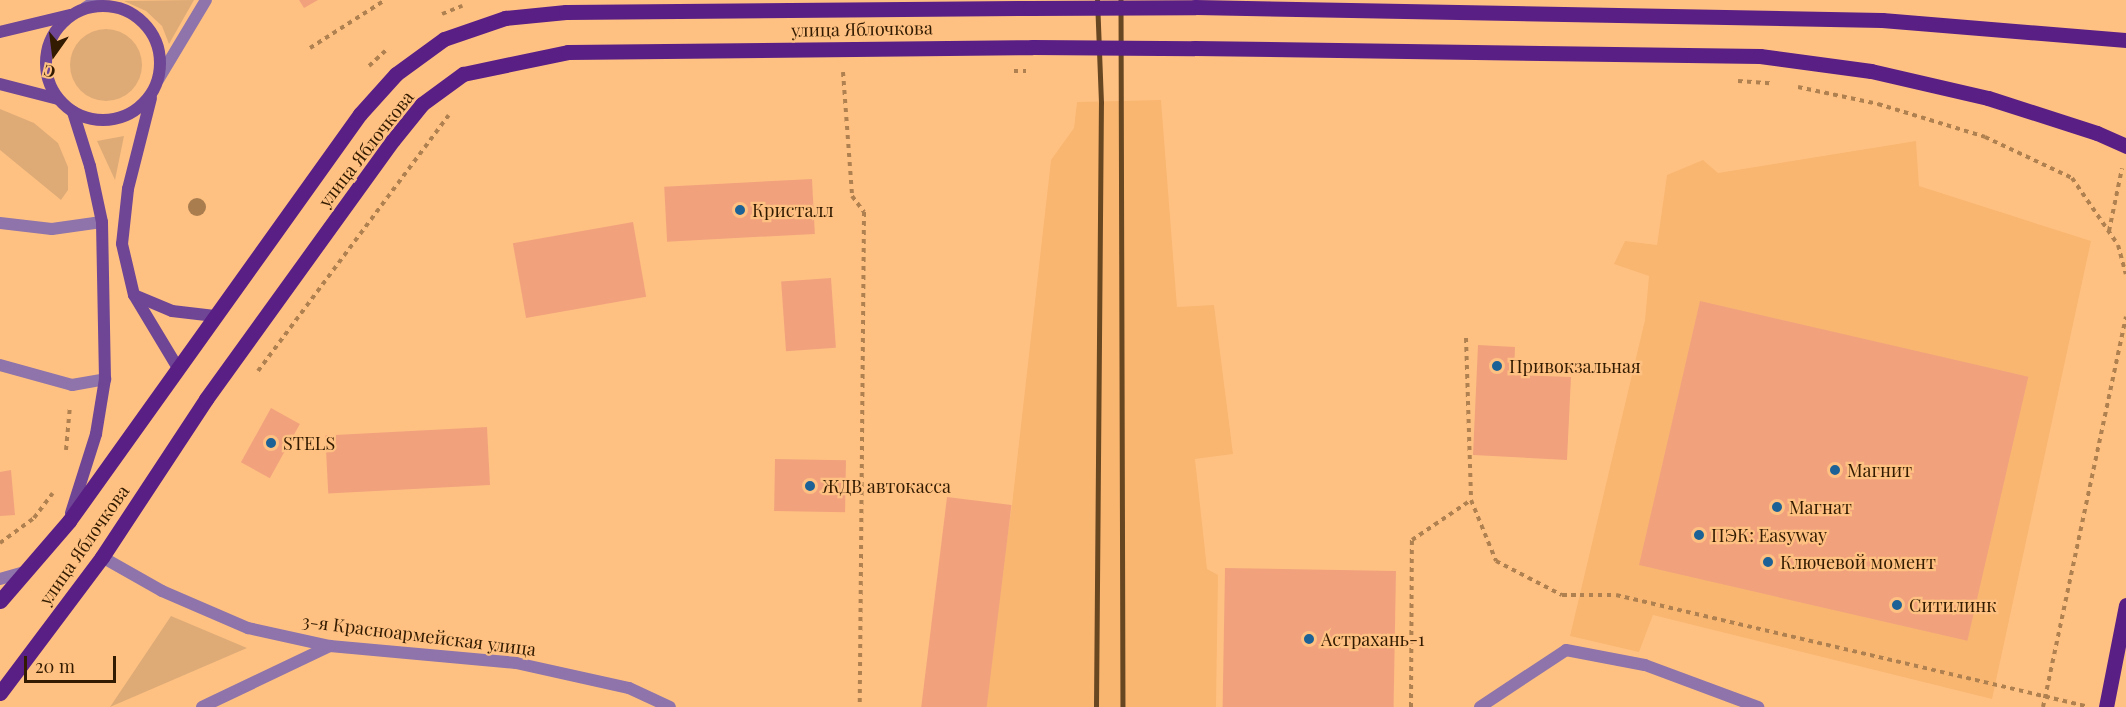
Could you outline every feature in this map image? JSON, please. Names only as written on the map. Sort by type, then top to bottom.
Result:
[{"type":"main road","points":[[0,32],[71,15],[85,9],[116,7],[143,22],[159,49],[158,80],[152,94],[124,214],[124,258],[134,295],[178,368]]},
{"type":"main road","name":"улица Яблочкова","points":[[0,601],[69,521],[360,114],[396,74],[444,39],[505,18],[566,12],[1196,7],[1882,20],[2126,40]]},
{"type":"main road","points":[[71,15],[54,33],[46,54],[50,85],[58,99],[73,112],[98,120],[124,116],[152,94]]},
{"type":"main road","name":"улица Яблочкова","points":[[0,693],[102,557],[206,399],[393,140],[422,104],[463,75],[568,52],[1032,47],[1760,56],[1872,71],[1988,98],[2097,133],[2126,146]]},
{"type":"main road","points":[[0,84],[58,99]]},
{"type":"main road","points":[[69,521],[96,434],[105,379],[102,222],[90,166],[73,112]]},
{"type":"main road","points":[[134,295],[172,311],[215,316]]},
{"type":"main road","points":[[2106,707],[2126,605]]},
{"type":"street","points":[[85,9],[97,0]]},
{"type":"street","points":[[158,80],[206,0]]},
{"type":"street","points":[[0,223],[52,229],[102,222]]},
{"type":"street","points":[[0,365],[72,385],[105,379]]},
{"type":"street","name":"3-я Красноармейская улица","points":[[102,557],[162,591],[248,628],[330,646],[516,663],[629,688],[670,707]]},
{"type":"street","points":[[0,579],[29,570]]},
{"type":"street","points":[[202,707],[330,646]]},
{"type":"street","points":[[1480,707],[1566,650],[1645,665],[1758,707]]},
{"type":"path","points":[[310,48],[386,0]]},
{"type":"path","points":[[439,15],[466,5]]},
{"type":"path","points":[[363,75],[376,56],[394,44]]},
{"type":"path","points":[[1003,71],[1014,71]]},
{"type":"path","points":[[832,72],[855,72]]},
{"type":"path","points":[[843,72],[852,196],[864,212],[860,707]]},
{"type":"path","points":[[1726,81],[1783,84]]},
{"type":"path","points":[[1794,86],[1878,104],[1985,137],[2072,178],[2118,244],[2126,274]]},
{"type":"path","points":[[257,372],[452,110]]},
{"type":"path","points":[[2109,232],[2124,162]]},
{"type":"path","points":[[2043,707],[2126,316]]},
{"type":"path","points":[[1467,338],[1471,500],[1496,561],[1562,595],[1616,595],[2089,707]]},
{"type":"path","points":[[66,454],[72,385]]},
{"type":"path","points":[[0,543],[34,518],[58,486]]},
{"type":"path","points":[[1411,707],[1412,540],[1471,500]]},
{"type":"shaded area","points":[[194,0],[169,44],[162,26],[146,11],[124,1]]},
{"type":"shaded area","points":[[113,29],[132,39],[140,51],[142,65],[140,79],[132,91],[120,99],[99,101],[80,91],[72,79],[70,58],[80,39],[92,31]]},
{"type":"shaded area","points":[[1161,100],[1177,307],[1214,305],[1233,454],[1195,459],[1207,569],[1218,575],[1216,707],[983,707],[1012,505],[1051,160],[1074,128],[1077,102]]},
{"type":"shaded area","points":[[0,109],[34,123],[58,143],[68,167],[68,190],[61,200],[0,150]]},
{"type":"shaded area","points":[[124,136],[115,180],[97,141]]},
{"type":"shaded area","points":[[1916,141],[1919,186],[2091,241],[1992,699],[1653,615],[1639,652],[1570,636],[1645,320],[1649,276],[1614,264],[1625,241],[1657,245],[1667,175],[1703,160],[1718,173]]},
{"type":"shaded area","points":[[171,616],[247,648],[110,707]]},
{"type":"building","points":[[299,0],[318,0],[304,8]]},
{"type":"building","name":"Кристалл","points":[[812,179],[815,234],[667,242],[664,187]]},
{"type":"building","points":[[633,222],[646,297],[526,318],[513,243]]},
{"type":"building","points":[[831,278],[836,348],[786,351],[781,281]]},
{"type":"building","name":"Магнит","points":[[1700,301],[2028,377],[1967,641],[1639,565]]},
{"type":"building","points":[[1478,345],[1515,347],[1514,375],[1571,377],[1567,460],[1473,455]]},
{"type":"building","points":[[271,408],[300,424],[270,478],[241,462]]},
{"type":"building","points":[[487,427],[490,485],[328,493],[325,435]]},
{"type":"building","name":"ЖДВ автокасса","points":[[775,459],[846,460],[845,512],[774,511]]},
{"type":"building","points":[[11,470],[15,515],[0,516],[0,472]]},
{"type":"building","points":[[947,497],[1012,505],[987,707],[921,707]]},
{"type":"building","name":"Астрахань-1","points":[[1225,568],[1396,571],[1394,707],[1223,707]]},
{"type":"railway","points":[[1096,707],[1101,103],[1097,0]]},
{"type":"railway","points":[[1121,0],[1123,707]]},
{"type":"place","name":"Кристалл","points":[[740,210]]},
{"type":"place","name":"Привокзальная","points":[[1497,366]]},
{"type":"place","name":"STELS","points":[[271,443]]},
{"type":"place","name":"Магнит","points":[[1835,470]]},
{"type":"place","name":"ЖДВ автокасса","points":[[810,486]]},
{"type":"place","name":"Магнат","points":[[1777,507]]},
{"type":"place","name":"ПЭК: Easyway","points":[[1699,535]]},
{"type":"place","name":"Ключевой момент","points":[[1768,562]]},
{"type":"place","name":"Ситилинк","points":[[1897,605]]},
{"type":"place","name":"Астрахань-1","points":[[1309,639]]}]
